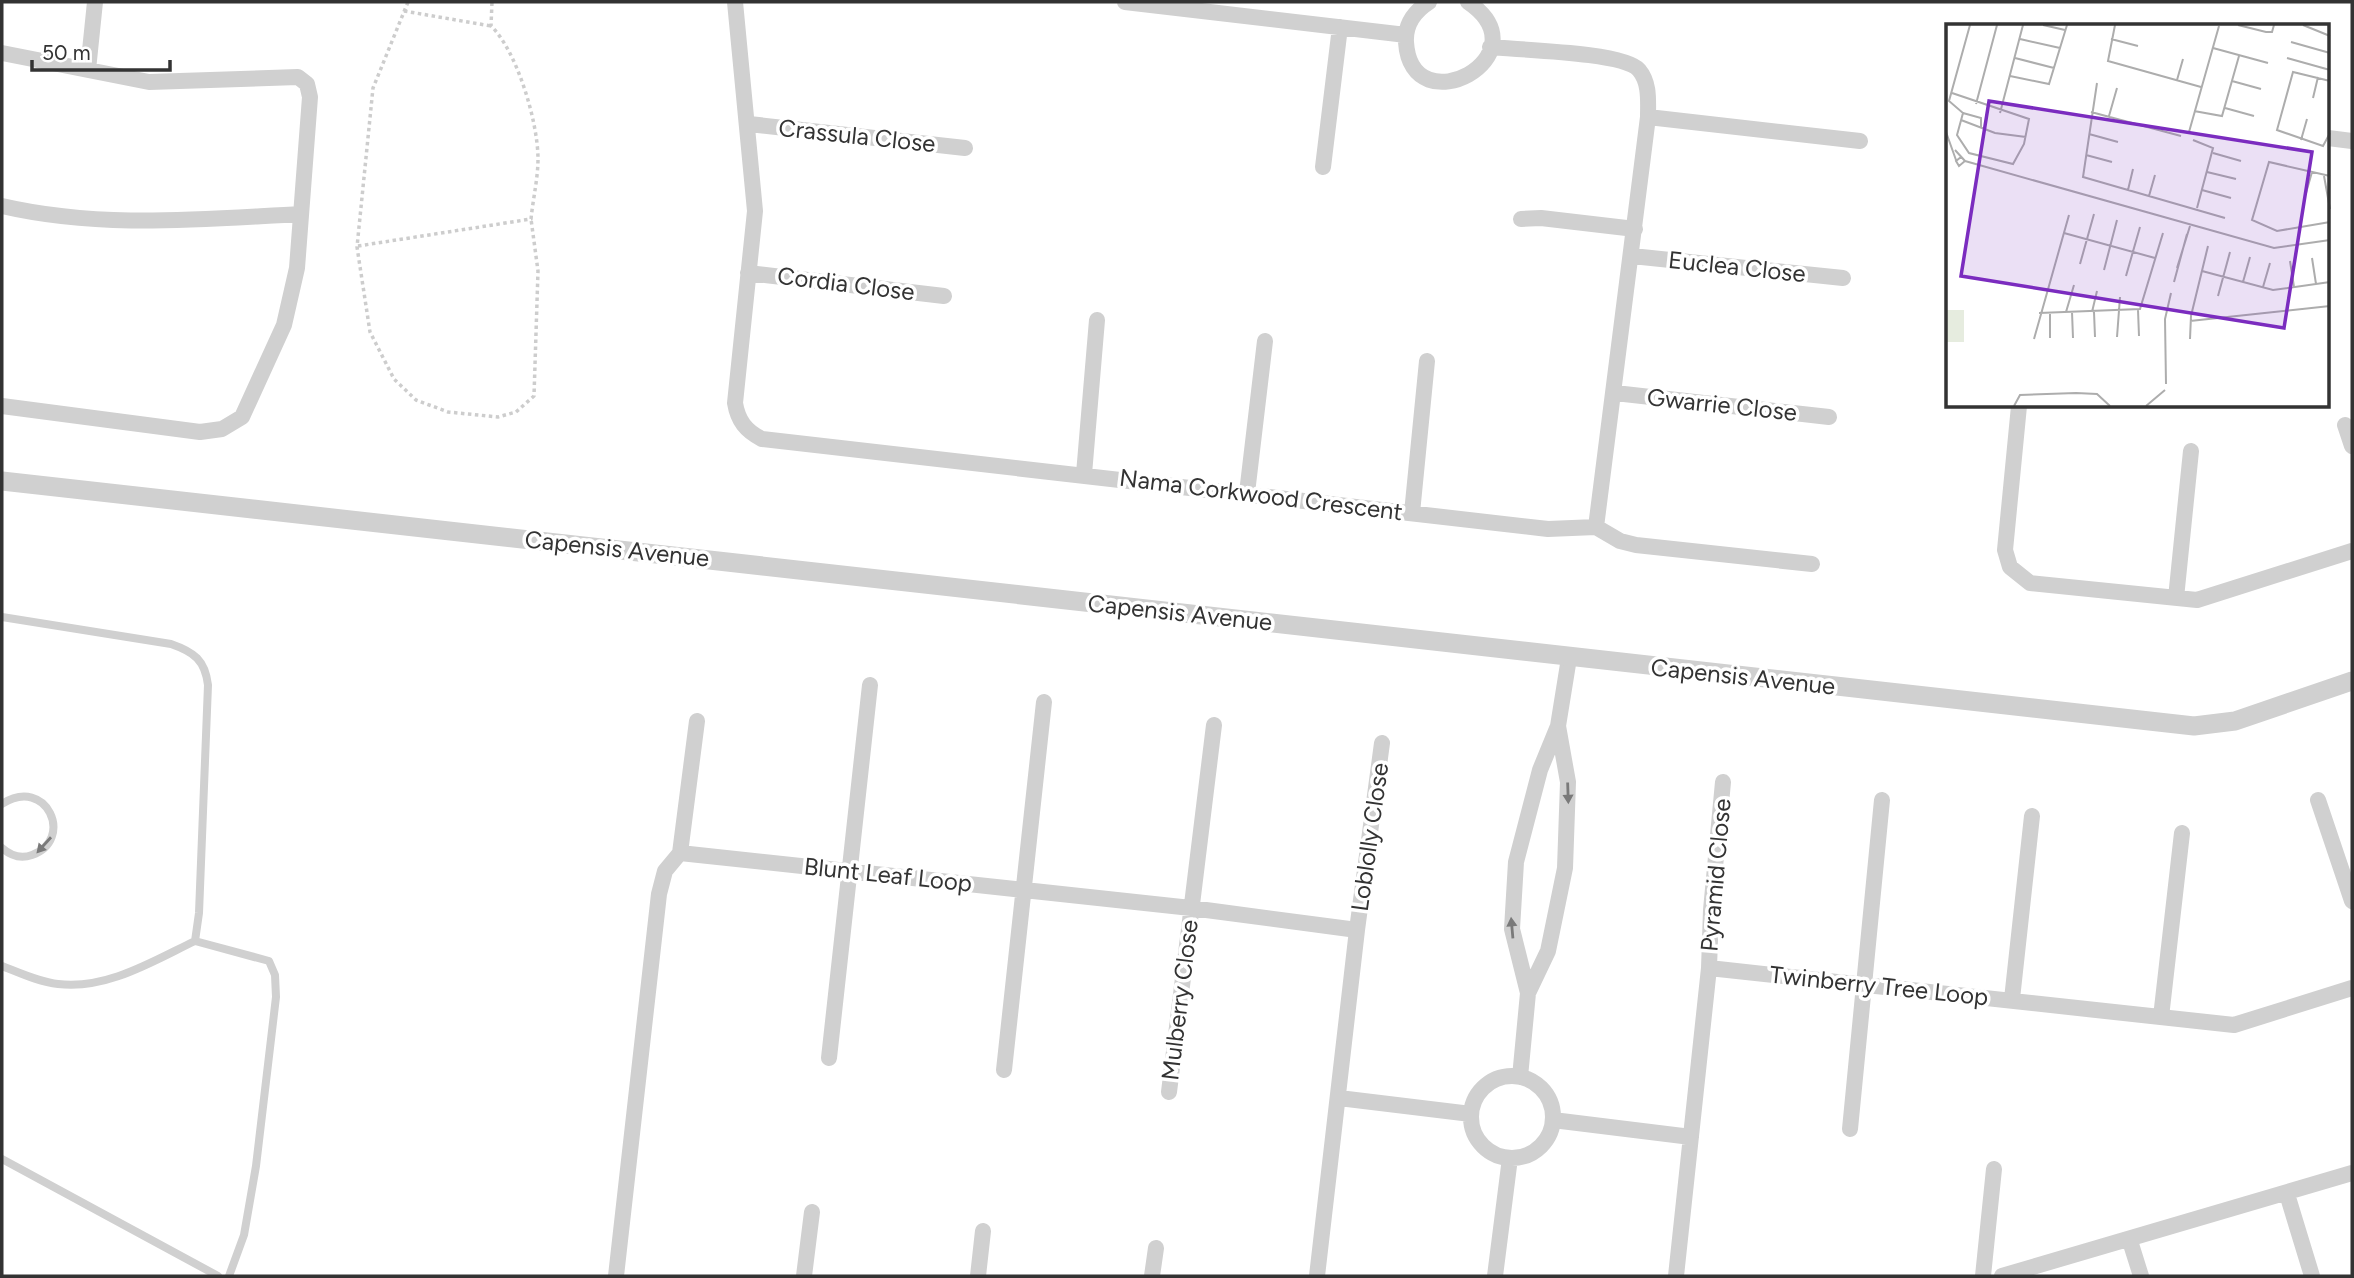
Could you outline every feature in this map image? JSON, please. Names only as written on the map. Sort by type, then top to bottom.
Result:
[{"type":"street","points":[[88,70],[95,2]]},
{"type":"street","name":"Nama Corkwood Crescent","points":[[735,2],[749,124],[755,211],[735,403],[740,420],[752,434],[762,439],[1548,529],[1596,527]]},
{"type":"street","points":[[1125,2],[1164,4],[1406,35]]},
{"type":"street","points":[[1429,2],[1417,11],[1406,35],[1406,50],[1412,63],[1435,80],[1464,79],[1486,61],[1490,47],[1487,20],[1468,2]]},
{"type":"street","points":[[1323,167],[1340,27]]},
{"type":"street","points":[[1490,47],[1617,59],[1632,64],[1646,83],[1648,117],[1596,527],[1620,541],[1636,545],[1812,564]]},
{"type":"street","points":[[2,53],[158,82],[298,78],[307,84],[310,97],[297,268],[284,325],[242,417],[222,429],[200,432],[2,407]]},
{"type":"street","points":[[1648,117],[1860,141]]},
{"type":"street","name":"Crassula Close","points":[[749,124],[965,148]]},
{"type":"street","points":[[2330,138],[2352,141]]},
{"type":"street","points":[[2,206],[76,220],[138,222],[301,214]]},
{"type":"street","points":[[1521,219],[1541,218],[1635,229]]},
{"type":"street","name":"Euclea Close","points":[[1632,256],[1843,278]]},
{"type":"street","name":"Cordia Close","points":[[748,273],[944,296]]},
{"type":"street","points":[[1084,474],[1097,320]]},
{"type":"street","points":[[1247,493],[1265,341]]},
{"type":"street","points":[[1412,513],[1427,361]]},
{"type":"street","name":"Gwarrie Close","points":[[1615,393],[1829,417]]},
{"type":"street","points":[[2019,408],[2004,534],[2005,550],[2010,567],[2030,583],[2176,598],[2211,597],[2352,551]]},
{"type":"street","points":[[2345,425],[2352,446]]},
{"type":"street","points":[[2176,598],[2191,451]]},
{"type":"street","name":"Capensis Avenue","points":[[2,481],[1569,658],[2207,726],[2235,721],[2352,681]]},
{"type":"street","points":[[1528,993],[1511,929],[1516,862],[1537,780],[1558,726],[1569,658]]},
{"type":"street","points":[[829,1058],[870,685]]},
{"type":"street","points":[[1004,1070],[1044,702]]},
{"type":"street","points":[[616,1276],[659,894],[665,871],[680,853],[697,721]]},
{"type":"street","name":"Mulberry Close","points":[[1169,1093],[1214,725]]},
{"type":"street","points":[[1520,1077],[1528,993],[1548,951],[1565,867],[1568,782],[1558,726]]},
{"type":"street","name":"Loblolly Close","points":[[1357,930],[1382,743]]},
{"type":"street","name":"Pyramid Close","points":[[1709,968],[1710,911],[1723,782]]},
{"type":"street","points":[[1850,1129],[1882,800]]},
{"type":"street","points":[[2318,800],[2352,901]]},
{"type":"street","points":[[2012,999],[2032,816]]},
{"type":"street","points":[[2161,1017],[2182,833]]},
{"type":"street","name":"Blunt Leaf Loop","points":[[680,853],[1191,908],[1357,930]]},
{"type":"street","points":[[1317,1276],[1357,930]]},
{"type":"street","points":[[1676,1276],[1709,968]]},
{"type":"street","name":"Twinberry Tree Loop","points":[[1709,968],[2234,1025],[2352,988]]},
{"type":"street","points":[[1520,1077],[1529,1079],[1545,1092],[1550,1100],[1553,1120],[1544,1143],[1534,1151],[1510,1158],[1499,1156],[1481,1144],[1475,1135],[1471,1114],[1479,1092],[1487,1084],[1497,1078],[1520,1077]]},
{"type":"street","points":[[1339,1098],[1471,1114]]},
{"type":"street","points":[[1553,1120],[1691,1137]]},
{"type":"street","points":[[1495,1276],[1510,1158]]},
{"type":"street","points":[[1983,1276],[1994,1168]]},
{"type":"street","points":[[2002,1276],[2130,1241],[2352,1173]]},
{"type":"street","points":[[2287,1194],[2312,1276]]},
{"type":"street","points":[[804,1276],[812,1212]]},
{"type":"street","points":[[978,1276],[983,1231]]},
{"type":"street","points":[[2130,1241],[2141,1276]]},
{"type":"street","points":[[1152,1276],[1156,1248]]},
{"type":"lane","points":[[2,617],[171,645],[195,654],[202,661],[208,684],[199,913],[195,941]]},
{"type":"lane","points":[[2,804],[22,796],[33,798],[50,811],[53,831],[44,848],[36,854],[17,856],[2,848]]},
{"type":"lane","points":[[2,966],[59,984],[96,983],[129,972],[195,941],[264,958],[273,967],[276,997],[256,1166],[244,1235],[229,1276]]},
{"type":"lane","points":[[2,1159],[218,1276]]},
{"type":"path","points":[[404,11],[491,26],[501,36],[522,77],[538,158],[531,219],[538,271],[534,396],[516,412],[498,417],[447,412],[416,400],[394,379],[370,332],[357,247],[373,88],[404,11],[408,2]]},
{"type":"path","points":[[491,26],[492,2]]},
{"type":"path","points":[[357,247],[531,219]]}]
